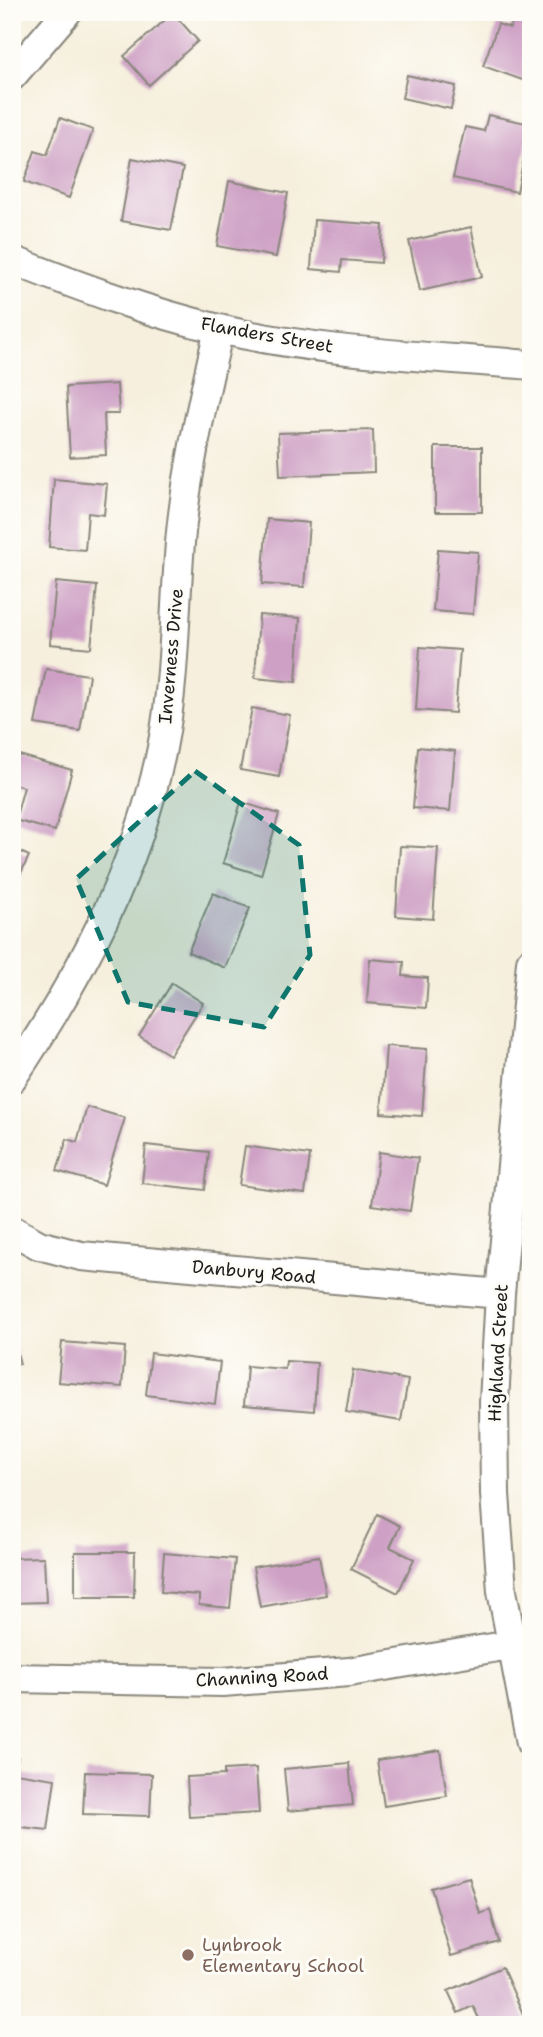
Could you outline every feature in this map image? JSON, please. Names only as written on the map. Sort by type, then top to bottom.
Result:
[{"type":"street","points":[[12,76],[67,12]]},
{"type":"street","name":"Flanders Street","points":[[12,260],[121,300],[219,329],[334,348],[531,365]]},
{"type":"street","name":"Inverness Drive","points":[[12,1078],[88,954],[119,886],[146,809],[161,749],[171,688],[181,532],[191,455],[219,329]]},
{"type":"street","name":"Highland Street","points":[[531,962],[500,1294],[494,1402],[495,1494],[510,1645],[531,1743]]},
{"type":"street","name":"Danbury Road","points":[[12,1230],[39,1245],[81,1256],[500,1294]]},
{"type":"street","name":"Channing Road","points":[[12,1678],[223,1682],[349,1672],[510,1645]]},
{"type":"highlighted area","points":[[195,771],[299,845],[310,955],[264,1027],[128,1002],[76,879]]},
{"type":"building","points":[[516,12],[531,15],[531,83],[483,66],[498,24],[510,28]]},
{"type":"building","points":[[173,13],[198,41],[149,85],[124,56]]},
{"type":"building","points":[[407,75],[456,86],[451,109],[402,98]]},
{"type":"building","points":[[488,115],[531,124],[517,192],[453,178],[465,127],[484,131]]},
{"type":"building","points":[[60,118],[93,130],[69,198],[24,182],[35,151],[47,155]]},
{"type":"building","points":[[132,158],[183,168],[171,230],[121,221]]},
{"type":"building","points":[[229,181],[288,193],[276,257],[217,246]]},
{"type":"building","points":[[314,220],[383,225],[381,263],[342,260],[341,272],[311,269]]},
{"type":"building","points":[[471,227],[482,277],[420,291],[409,241]]},
{"type":"building","points":[[117,384],[119,414],[104,414],[106,455],[70,457],[66,387]]},
{"type":"building","points":[[373,430],[374,472],[280,476],[278,433]]},
{"type":"building","points":[[435,447],[482,447],[482,512],[435,512]]},
{"type":"building","points":[[54,479],[107,484],[104,515],[88,513],[85,550],[49,547]]},
{"type":"building","points":[[267,519],[309,523],[304,587],[262,584]]},
{"type":"building","points":[[438,549],[478,552],[473,614],[433,611]]},
{"type":"building","points":[[56,582],[97,586],[91,648],[50,644]]},
{"type":"building","points":[[259,615],[300,618],[296,682],[255,678]]},
{"type":"building","points":[[420,647],[460,650],[455,713],[416,710]]},
{"type":"building","points":[[46,669],[89,675],[80,731],[35,724]]},
{"type":"building","points":[[252,708],[290,715],[279,777],[240,770]]},
{"type":"building","points":[[418,747],[455,751],[450,811],[413,808]]},
{"type":"building","points":[[12,753],[72,770],[55,831],[15,820],[24,787],[12,784]]},
{"type":"building","points":[[241,802],[279,814],[261,875],[223,863]]},
{"type":"building","points":[[400,846],[438,848],[433,919],[396,916]]},
{"type":"building","points":[[12,848],[29,856],[12,892]]},
{"type":"building","points":[[213,893],[250,908],[225,968],[188,952]]},
{"type":"building","points":[[370,959],[404,962],[403,976],[428,978],[426,1008],[367,1003]]},
{"type":"building","points":[[172,983],[203,1003],[170,1055],[139,1036]]},
{"type":"building","points":[[386,1046],[427,1049],[422,1116],[381,1113]]},
{"type":"building","points":[[87,1107],[125,1118],[104,1185],[57,1171],[67,1139],[77,1142]]},
{"type":"building","points":[[146,1145],[209,1152],[205,1190],[142,1183]]},
{"type":"building","points":[[245,1146],[310,1155],[305,1194],[239,1185]]},
{"type":"building","points":[[379,1152],[418,1158],[410,1211],[372,1205]]},
{"type":"building","points":[[12,1335],[20,1364],[12,1366]]},
{"type":"building","points":[[62,1342],[125,1347],[122,1387],[58,1382]]},
{"type":"building","points":[[151,1353],[220,1362],[215,1404],[146,1395]]},
{"type":"building","points":[[286,1361],[317,1363],[314,1411],[244,1405],[247,1366],[285,1369]]},
{"type":"building","points":[[353,1370],[408,1380],[401,1421],[346,1412]]},
{"type":"building","points":[[377,1514],[400,1526],[390,1547],[414,1559],[398,1593],[351,1569]]},
{"type":"building","points":[[75,1552],[135,1552],[134,1597],[75,1597]]},
{"type":"building","points":[[164,1553],[235,1559],[230,1608],[199,1605],[199,1595],[161,1592]]},
{"type":"building","points":[[319,1556],[326,1595],[260,1607],[253,1567]]},
{"type":"building","points":[[44,1557],[46,1602],[12,1603],[12,1558]]},
{"type":"building","points":[[440,1750],[447,1796],[384,1806],[377,1760]]},
{"type":"building","points":[[12,1756],[18,1757],[15,1773],[55,1779],[48,1830],[12,1826]]},
{"type":"building","points":[[349,1763],[353,1805],[288,1811],[284,1769]]},
{"type":"building","points":[[256,1768],[259,1813],[189,1817],[187,1777],[224,1775],[224,1770]]},
{"type":"building","points":[[85,1772],[152,1774],[150,1816],[83,1814]]},
{"type":"building","points":[[469,1877],[480,1914],[490,1910],[499,1942],[451,1956],[431,1888]]},
{"type":"building","points":[[502,1967],[528,2025],[482,2025],[473,2006],[458,2013],[448,1991]]},
{"type":"place","name":"Lynbrook Elementary School","points":[[188,1955]]}]
